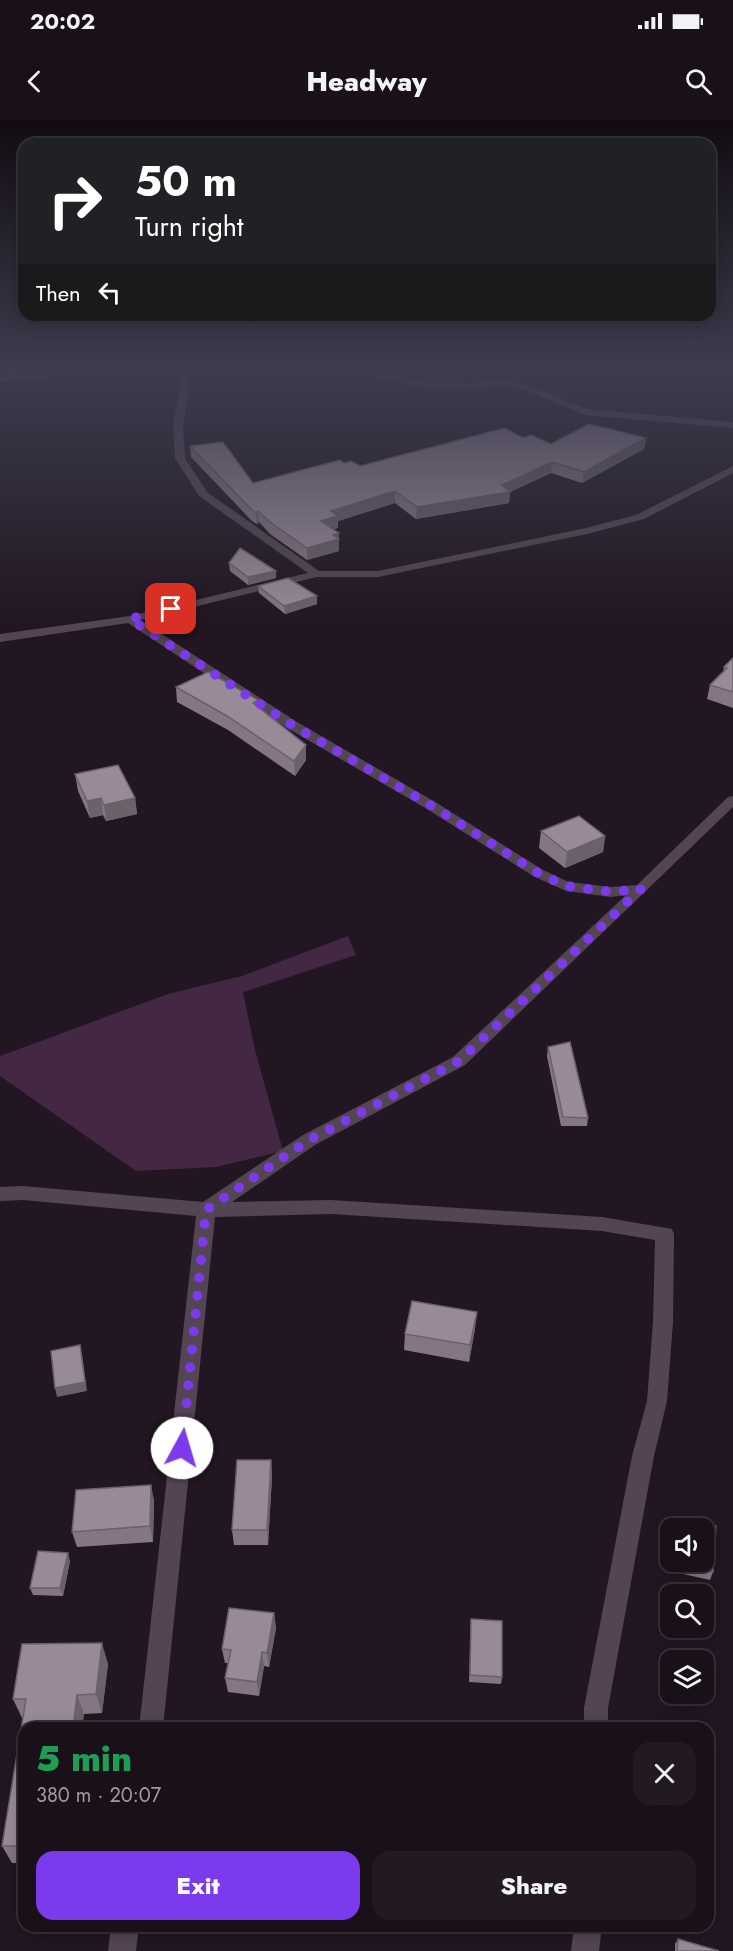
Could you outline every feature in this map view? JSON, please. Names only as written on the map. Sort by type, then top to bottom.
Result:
[{"type":"street","points":[[180,454],[203,494],[317,574]]},
{"type":"street","points":[[0,638],[130,619],[317,574],[378,574],[587,531],[640,517],[733,469]]},
{"type":"street","points":[[130,619],[292,725],[432,806],[538,873],[566,886],[611,892],[641,889]]},
{"type":"street","points":[[152,1722],[206,1210],[309,1140],[459,1061],[641,889],[693,835],[733,800]]},
{"type":"street","points":[[0,1194],[22,1193],[206,1210],[331,1207],[602,1224],[665,1234],[663,1323],[657,1401],[643,1456],[604,1662],[596,1708],[596,1722]]},
{"type":"street","points":[[122,1951],[124,1932]]},
{"type":"street","points":[[585,1951],[587,1932]]},
{"type":"shaded area","points":[[348,936],[356,955],[243,992],[255,1050],[283,1151],[216,1167],[136,1171],[0,1076],[0,1056],[168,994],[242,976]]},
{"type":"building","points":[[198,454],[232,454],[253,483],[340,460],[344,463],[351,461],[360,466],[404,454],[616,454],[584,472],[552,462],[502,485],[510,492],[417,507],[395,491],[331,511],[338,516],[321,521],[339,533],[333,535],[339,539],[307,548],[258,511],[256,513],[252,510]]},
{"type":"building","points":[[240,548],[276,571],[248,577],[229,563]]},
{"type":"building","points":[[288,578],[317,596],[284,606],[258,586]]},
{"type":"building","points":[[733,658],[733,692],[710,685],[727,668],[724,667]]},
{"type":"building","points":[[208,672],[258,700],[253,703],[306,745],[294,761],[227,716],[176,687]]},
{"type":"building","points":[[118,765],[135,798],[104,805],[101,798],[87,801],[75,774]]},
{"type":"building","points":[[579,816],[605,836],[567,852],[541,831]]},
{"type":"building","points":[[570,1042],[588,1118],[563,1117],[548,1047]]},
{"type":"building","points":[[412,1301],[477,1312],[470,1345],[405,1334]]},
{"type":"building","points":[[80,1345],[85,1382],[55,1388],[51,1351]]},
{"type":"building","points":[[237,1460],[271,1460],[267,1530],[232,1530]]},
{"type":"building","points":[[151,1485],[150,1526],[72,1532],[76,1490]]},
{"type":"building","points":[[714,1526],[716,1526],[714,1557]]},
{"type":"building","points":[[38,1551],[68,1553],[60,1588],[30,1588]]},
{"type":"building","points":[[229,1608],[274,1613],[267,1653],[262,1652],[257,1682],[225,1678],[231,1650],[222,1649]]},
{"type":"building","points":[[471,1619],[502,1621],[502,1677],[470,1675]]},
{"type":"building","points":[[102,1643],[96,1694],[77,1695],[74,1722],[22,1722],[26,1699],[13,1699],[22,1644]]},
{"type":"building","points":[[18,1748],[18,1846],[2,1846]]},
{"type":"building","points":[[678,1939],[719,1951],[677,1951]]},
{"type":"route","points":[[171,609],[130,619],[292,725],[432,806],[538,873],[566,886],[611,892],[641,889],[459,1061],[309,1140],[206,1210],[182,1448]]}]
